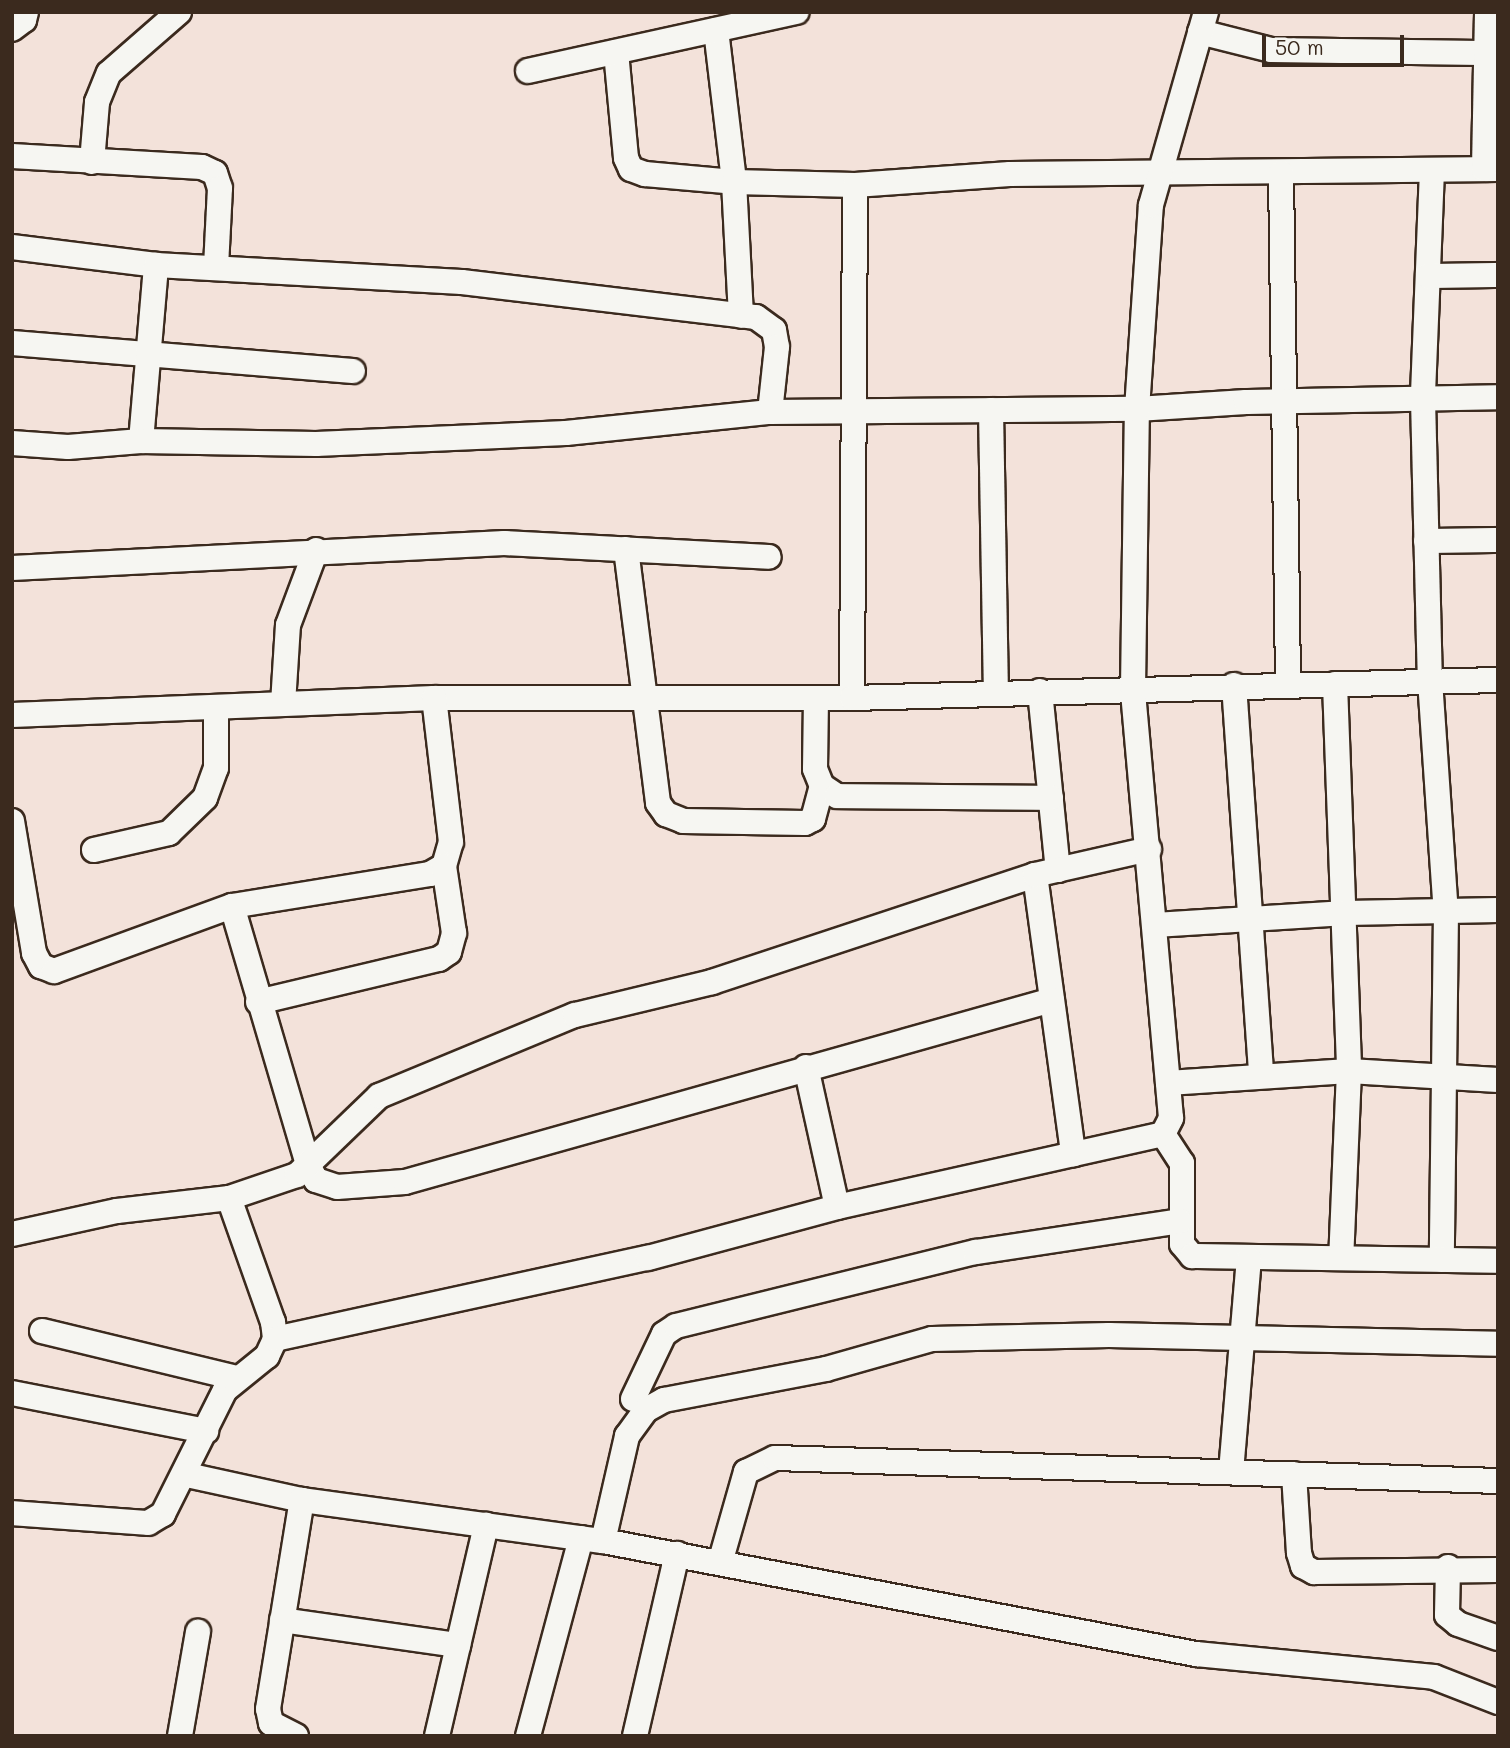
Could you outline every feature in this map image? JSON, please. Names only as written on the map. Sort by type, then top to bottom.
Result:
[{"type":"street","points":[[12,29],[24,20],[26,12]]},
{"type":"street","points":[[528,71],[616,52],[703,25],[797,12]]},
{"type":"street","points":[[616,52],[631,169],[734,182],[855,185],[1010,174],[1156,175],[1491,169],[1491,52],[1487,12]]},
{"type":"street","points":[[92,162],[97,102],[109,73],[174,14]]},
{"type":"street","points":[[1163,1134],[1171,1118],[1133,689],[1137,409],[1156,175],[1203,22],[1271,50],[1491,52]]},
{"type":"street","points":[[703,25],[734,182],[741,316]]},
{"type":"street","points":[[12,156],[202,167],[215,173],[220,188],[216,268]]},
{"type":"street","points":[[1432,170],[1423,399],[1430,680],[1446,912],[1447,1077],[1442,1260]]},
{"type":"street","points":[[1281,173],[1288,683]]},
{"type":"street","points":[[852,698],[855,185]]},
{"type":"street","points":[[12,247],[156,265],[462,282],[741,316],[767,322],[774,330],[777,347],[770,412]]},
{"type":"street","points":[[141,441],[156,265]]},
{"type":"street","points":[[1428,276],[1498,275]]},
{"type":"street","points":[[12,343],[353,371]]},
{"type":"street","points":[[12,443],[68,447],[141,441],[316,444],[566,433],[770,412],[1137,409],[1283,401],[1498,397]]},
{"type":"street","points":[[991,410],[996,693]]},
{"type":"street","points":[[1426,541],[1498,540]]},
{"type":"street","points":[[12,568],[220,560],[316,550],[504,542],[769,557]]},
{"type":"street","points":[[626,549],[647,700],[657,803],[666,814],[683,821],[805,823],[813,819],[822,786]]},
{"type":"street","points":[[283,704],[288,625],[316,550]]},
{"type":"street","points":[[12,715],[435,698],[852,698],[1288,683],[1498,680]]},
{"type":"street","points":[[1335,684],[1346,913],[1349,1071],[1341,1258]]},
{"type":"street","points":[[1234,685],[1262,1074]]},
{"type":"street","points":[[1040,691],[1051,798],[1046,872],[1052,1000],[1073,1154]]},
{"type":"street","points":[[258,1002],[439,959],[449,952],[454,933],[443,866],[451,842],[435,698]]},
{"type":"street","points":[[816,698],[815,768],[822,786],[837,796],[1051,798]]},
{"type":"street","points":[[94,850],[169,833],[205,798],[216,768],[216,707]]},
{"type":"street","points":[[12,821],[34,953],[41,966],[54,971],[232,906],[430,874],[443,866]]},
{"type":"street","points":[[12,1234],[117,1210],[229,1198],[297,1175],[379,1096],[575,1015],[712,982],[1046,872],[1149,849]]},
{"type":"street","points":[[232,906],[308,1165],[324,1185],[405,1182],[806,1067],[1052,1000]]},
{"type":"street","points":[[1155,925],[1249,917],[1498,910]]},
{"type":"street","points":[[806,1067],[837,1206]]},
{"type":"street","points":[[1167,1083],[1262,1074],[1349,1071],[1498,1080]]},
{"type":"street","points":[[275,1339],[648,1258],[837,1206],[1163,1134]]},
{"type":"street","points":[[1163,1134],[1182,1163],[1182,1244],[1192,1256],[1498,1261]]},
{"type":"street","points":[[12,1513],[148,1523],[163,1514],[187,1475],[206,1431],[236,1378],[267,1356],[275,1339],[273,1322],[229,1198]]},
{"type":"street","points":[[633,1399],[664,1334],[676,1326],[976,1252],[1180,1221]]},
{"type":"street","points":[[1231,1472],[1249,1259]]},
{"type":"street","points":[[42,1331],[236,1378]]},
{"type":"street","points":[[528,1736],[627,1436],[646,1410],[664,1400],[826,1369],[962,1335],[1498,1344]]},
{"type":"street","points":[[12,1393],[206,1431]]},
{"type":"street","points":[[720,1563],[746,1472],[775,1458],[1498,1481]]},
{"type":"street","points":[[1294,1474],[1303,1566],[1333,1573],[1448,1567],[1498,1570]]},
{"type":"street","points":[[187,1475],[302,1500],[677,1554],[1196,1654],[1434,1677],[1498,1702]]},
{"type":"street","points":[[296,1736],[271,1723],[268,1709],[302,1500]]},
{"type":"street","points":[[437,1736],[486,1525]]},
{"type":"street","points":[[635,1736],[677,1554]]},
{"type":"street","points":[[1448,1567],[1447,1615],[1458,1624],[1498,1638]]},
{"type":"street","points":[[282,1620],[458,1645]]},
{"type":"street","points":[[180,1736],[198,1632]]}]
